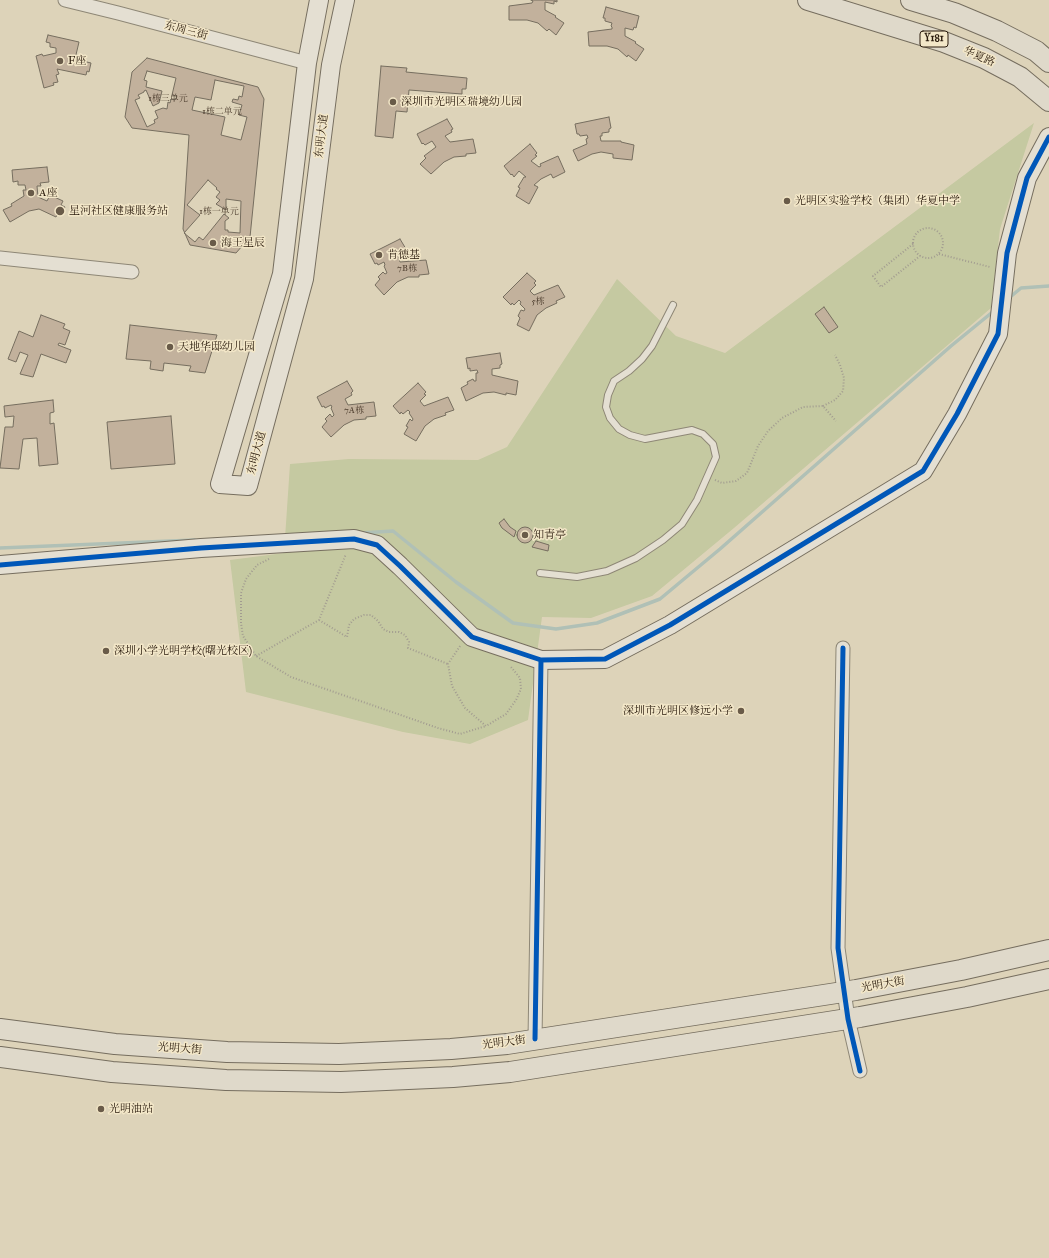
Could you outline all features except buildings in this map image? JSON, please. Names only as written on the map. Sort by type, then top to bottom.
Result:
[{"type":"main road","name":"华夏路","points":[[808,0],[944,42],[984,58],[1020,77],[1049,101]]},
{"type":"main road","points":[[911,0],[954,13],[997,31],[1036,52],[1049,62]]},
{"type":"main road","name":"光明大街","points":[[0,1029],[59,1038],[148,1047],[227,1052],[283,1054],[360,1053],[444,1049],[507,1044],[844,991],[938,974],[1049,950]]},
{"type":"main road","points":[[0,1057],[112,1072],[282,1082],[396,1080],[510,1072],[848,1019],[959,999],[1049,979]]},
{"type":"street","name":"东周三街","points":[[65,0],[118,12],[307,63]]},
{"type":"street","name":"东明大道","points":[[319,0],[307,63],[282,274],[220,484],[248,486],[304,279],[331,65],[345,0]]},
{"type":"street","points":[[0,565],[201,548],[354,539],[376,545],[400,566],[472,637],[541,660],[605,659],[670,625],[923,471],[957,414],[998,334],[1002,309],[1007,253],[1026,178],[1049,137]]},
{"type":"street","points":[[0,258],[132,272]]},
{"type":"street","points":[[843,648],[838,948],[848,1019],[860,1071]]},
{"type":"street","points":[[535,1039],[541,660]]},
{"type":"lane","points":[[540,573],[577,577],[607,571],[636,558],[663,540],[682,524],[697,500],[716,457],[712,444],[703,434],[692,430],[645,439],[630,435],[619,429],[610,418],[606,408],[608,395],[614,381],[629,371],[642,359],[652,346],[673,305]]},
{"type":"path","points":[[939,254],[943,245],[943,240],[938,232],[929,228],[919,231],[913,239],[913,244],[916,253],[920,256],[930,258],[939,254],[1005,271]]},
{"type":"path","points":[[913,244],[872,276],[881,287],[920,256]]},
{"type":"path","points":[[708,477],[722,483],[736,480],[747,473],[758,446],[768,431],[782,418],[803,407],[823,406],[835,400],[843,391],[844,378],[835,355]]},
{"type":"path","points":[[823,406],[836,421]]},
{"type":"path","points":[[340,554],[352,555]]},
{"type":"path","points":[[256,656],[319,620],[346,554]]},
{"type":"path","points":[[274,557],[257,565],[246,579],[241,593],[241,623],[243,636],[256,656],[291,677],[438,728],[460,734],[486,726],[506,714],[516,700],[521,689],[520,678],[513,668],[508,665]]},
{"type":"path","points":[[319,620],[347,637],[349,625],[354,619],[364,615],[371,615],[378,621],[383,629],[389,632],[406,634],[409,642],[408,648],[448,664]]},
{"type":"path","points":[[468,633],[448,664],[452,686],[465,708],[486,726]]},
{"type":"green space","points":[[1034,123],[1000,229],[991,308],[734,528],[652,596],[591,618],[542,617],[528,720],[470,744],[403,732],[246,692],[230,560],[284,553],[290,464],[349,459],[478,460],[507,447],[617,279],[676,336],[725,353]]},
{"type":"waterway","points":[[1009,298],[1021,288],[1049,286]]},
{"type":"waterway","points":[[361,533],[393,531],[456,582],[513,623],[556,629],[597,623],[660,599],[720,549],[951,346],[995,310]]},
{"type":"waterway","points":[[0,548],[195,540]]},
{"type":"cycle path","points":[[0,565],[201,548],[354,539],[377,545],[472,637],[541,660],[605,659],[670,625],[923,471],[957,414],[998,334],[1007,253],[1027,178],[1049,137]]},
{"type":"cycle path","points":[[843,648],[838,948],[848,1019],[860,1071]]},
{"type":"cycle path","points":[[535,1039],[541,660]]},
{"type":"place","name":"F座","points":[[60,61]]},
{"type":"place","name":"深圳市光明区瑞境幼儿园","points":[[393,102]]},
{"type":"place","name":"A座","points":[[31,193]]},
{"type":"place","name":"光明区实验学校（集团）华夏中学","points":[[787,201]]},
{"type":"place","name":"星河社区健康服务站","points":[[60,211]]},
{"type":"place","name":"海王星辰","points":[[213,243]]},
{"type":"place","name":"肯德基","points":[[379,255]]},
{"type":"place","name":"天地华邸幼儿园","points":[[170,347]]},
{"type":"place","name":"知青亭","points":[[525,535]]},
{"type":"place","name":"深圳小学光明学校(曙光校区)","points":[[106,651]]},
{"type":"place","name":"深圳市光明区修远小学","points":[[741,711]]},
{"type":"place","name":"光明油站","points":[[101,1109]]}]
